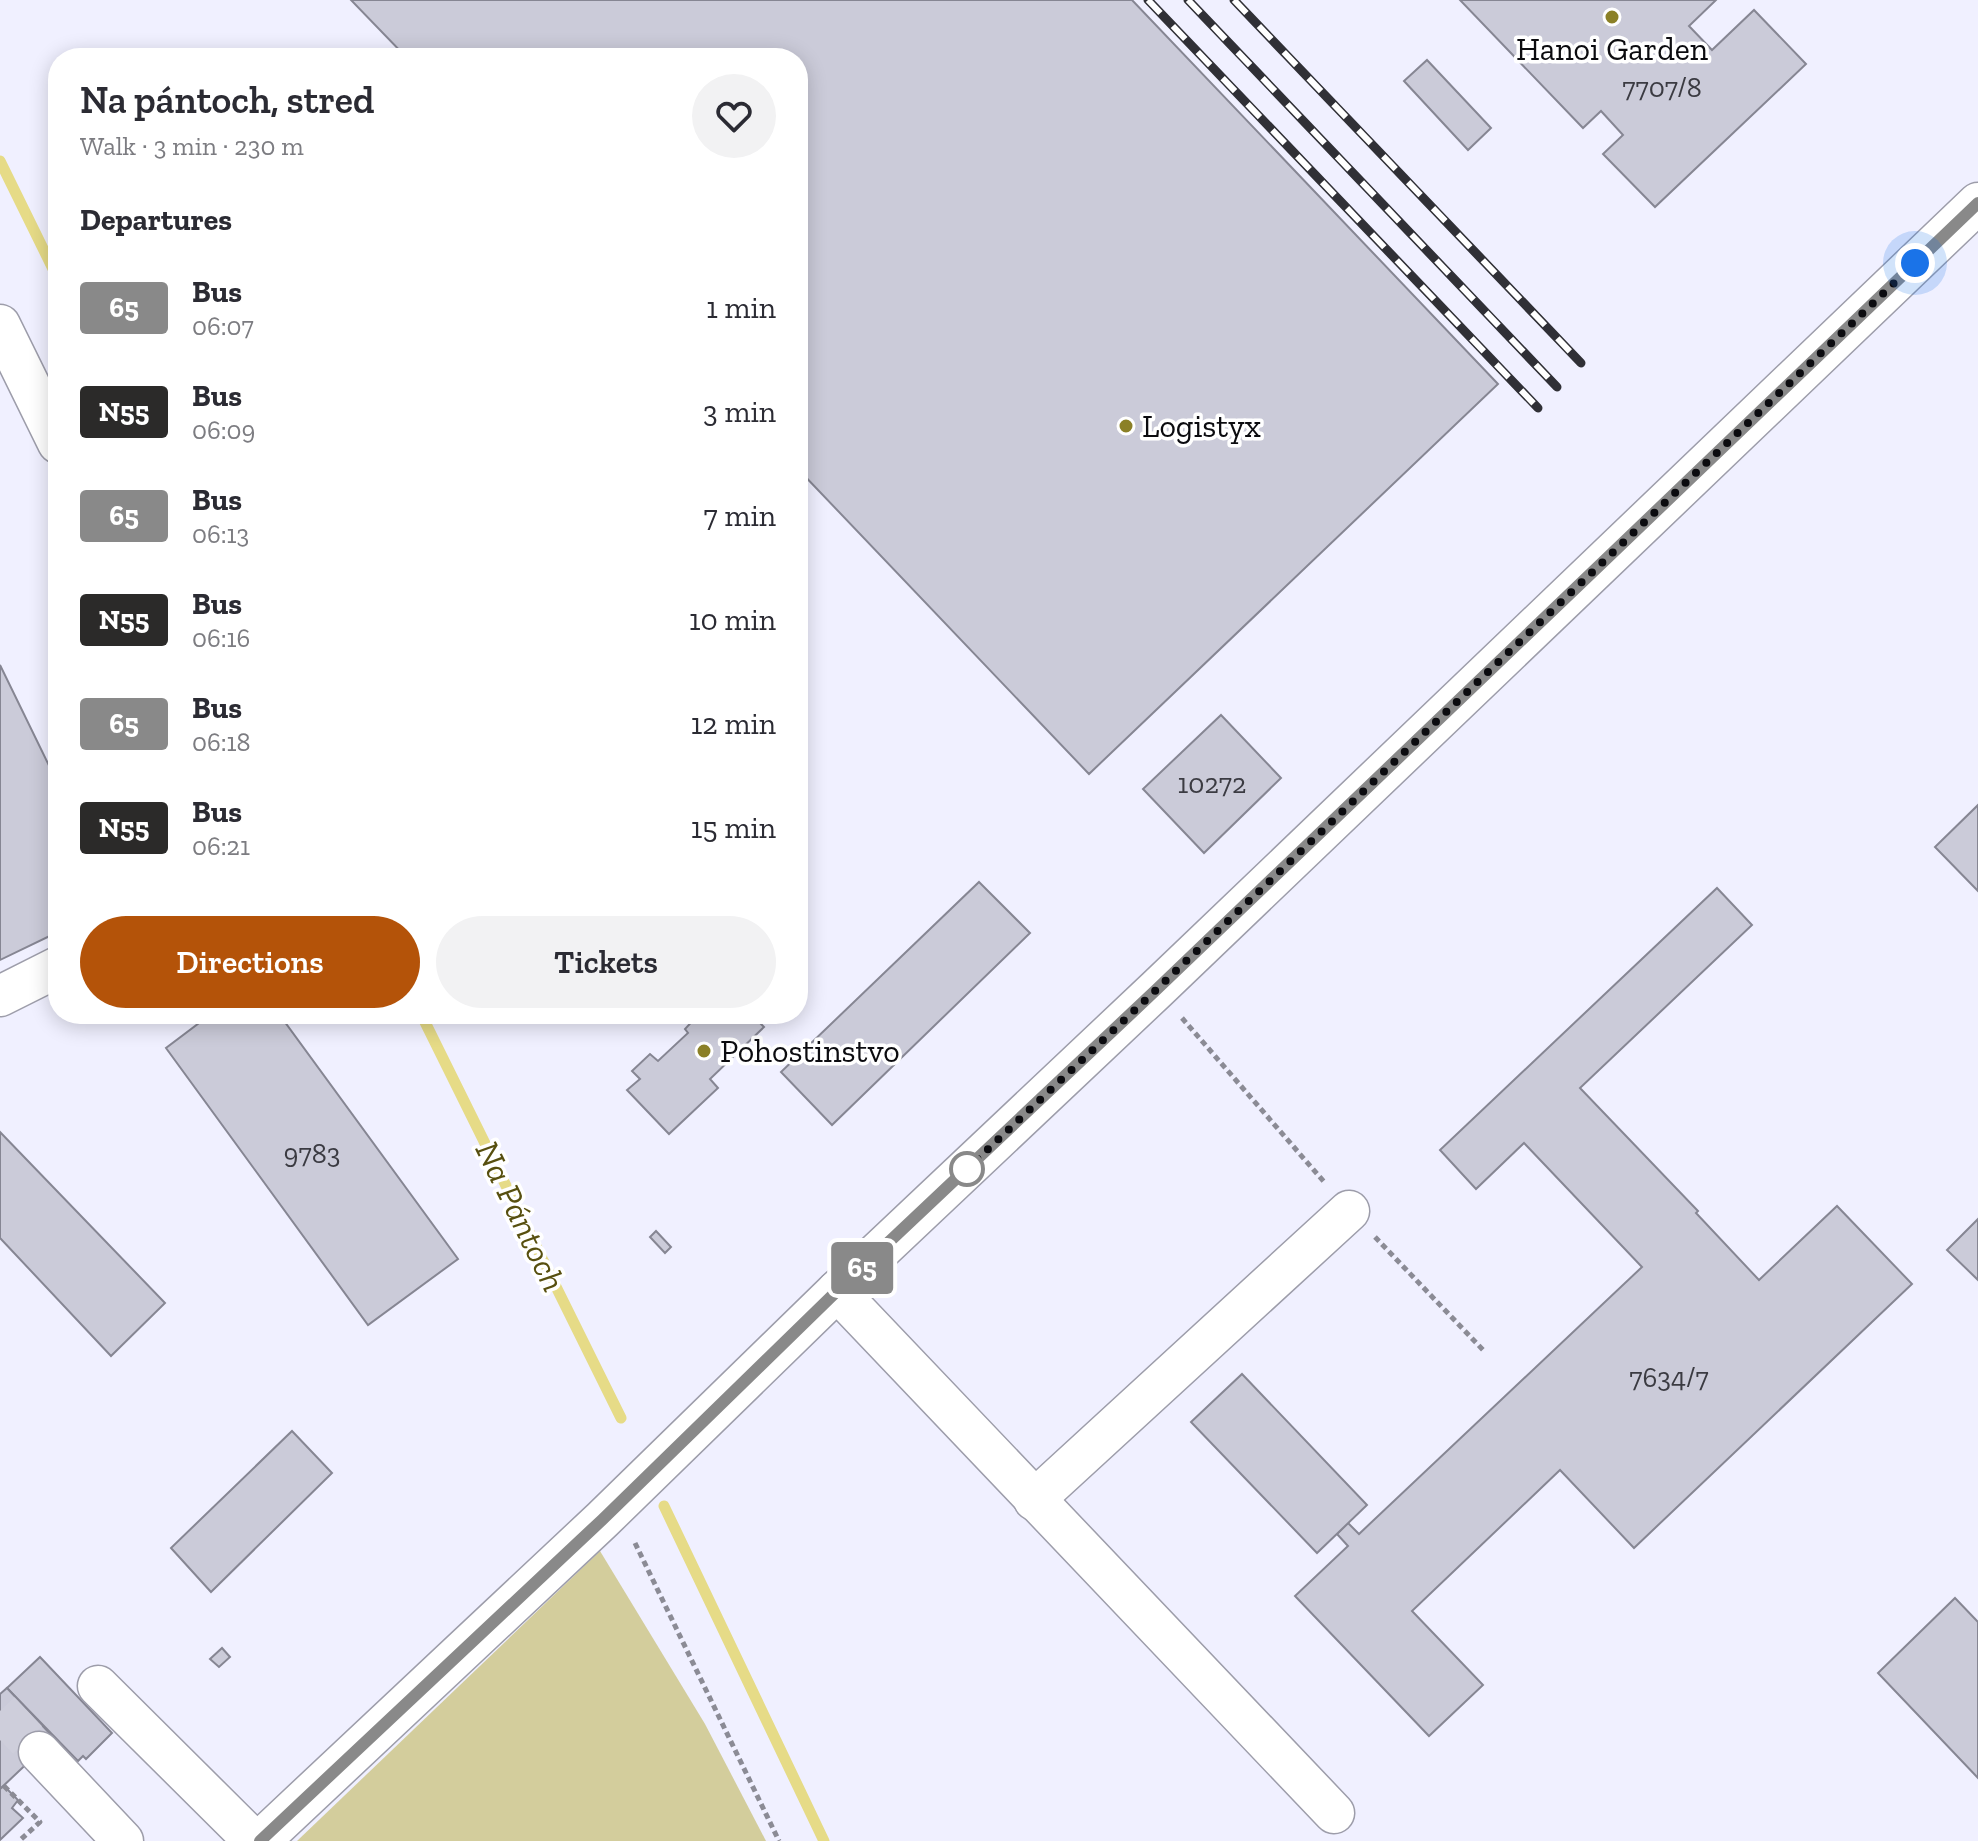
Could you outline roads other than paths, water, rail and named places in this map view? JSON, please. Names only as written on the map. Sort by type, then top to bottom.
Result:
[{"type":"street","points":[[98,1686],[257,1841],[602,1520],[837,1291],[1978,203]]},
{"type":"street","points":[[0,325],[48,423]]},
{"type":"street","points":[[0,996],[48,972]]},
{"type":"street","points":[[1034,1500],[1349,1211]]},
{"type":"street","points":[[837,1291],[1334,1813]]},
{"type":"street","points":[[39,1752],[123,1841]]},
{"type":"waterway","name":"Na Pántoch","points":[[0,161],[48,259]]},
{"type":"waterway","name":"Na Pántoch","points":[[426,1024],[621,1418]]},
{"type":"waterway","name":"Na Pántoch","points":[[664,1506],[824,1841]]},
{"type":"tunnel","points":[[0,1711],[39,1752]]},
{"type":"railway","points":[[1148,0],[1538,408]]},
{"type":"railway","points":[[1188,0],[1557,387]]},
{"type":"railway","points":[[1234,0],[1581,363]]},
{"type":"place","name":"Hanoi Garden","points":[[1612,17]]},
{"type":"place","name":"Logistyx","points":[[1126,426]]},
{"type":"place","name":"Pohostinstvo","points":[[704,1051]]}]
